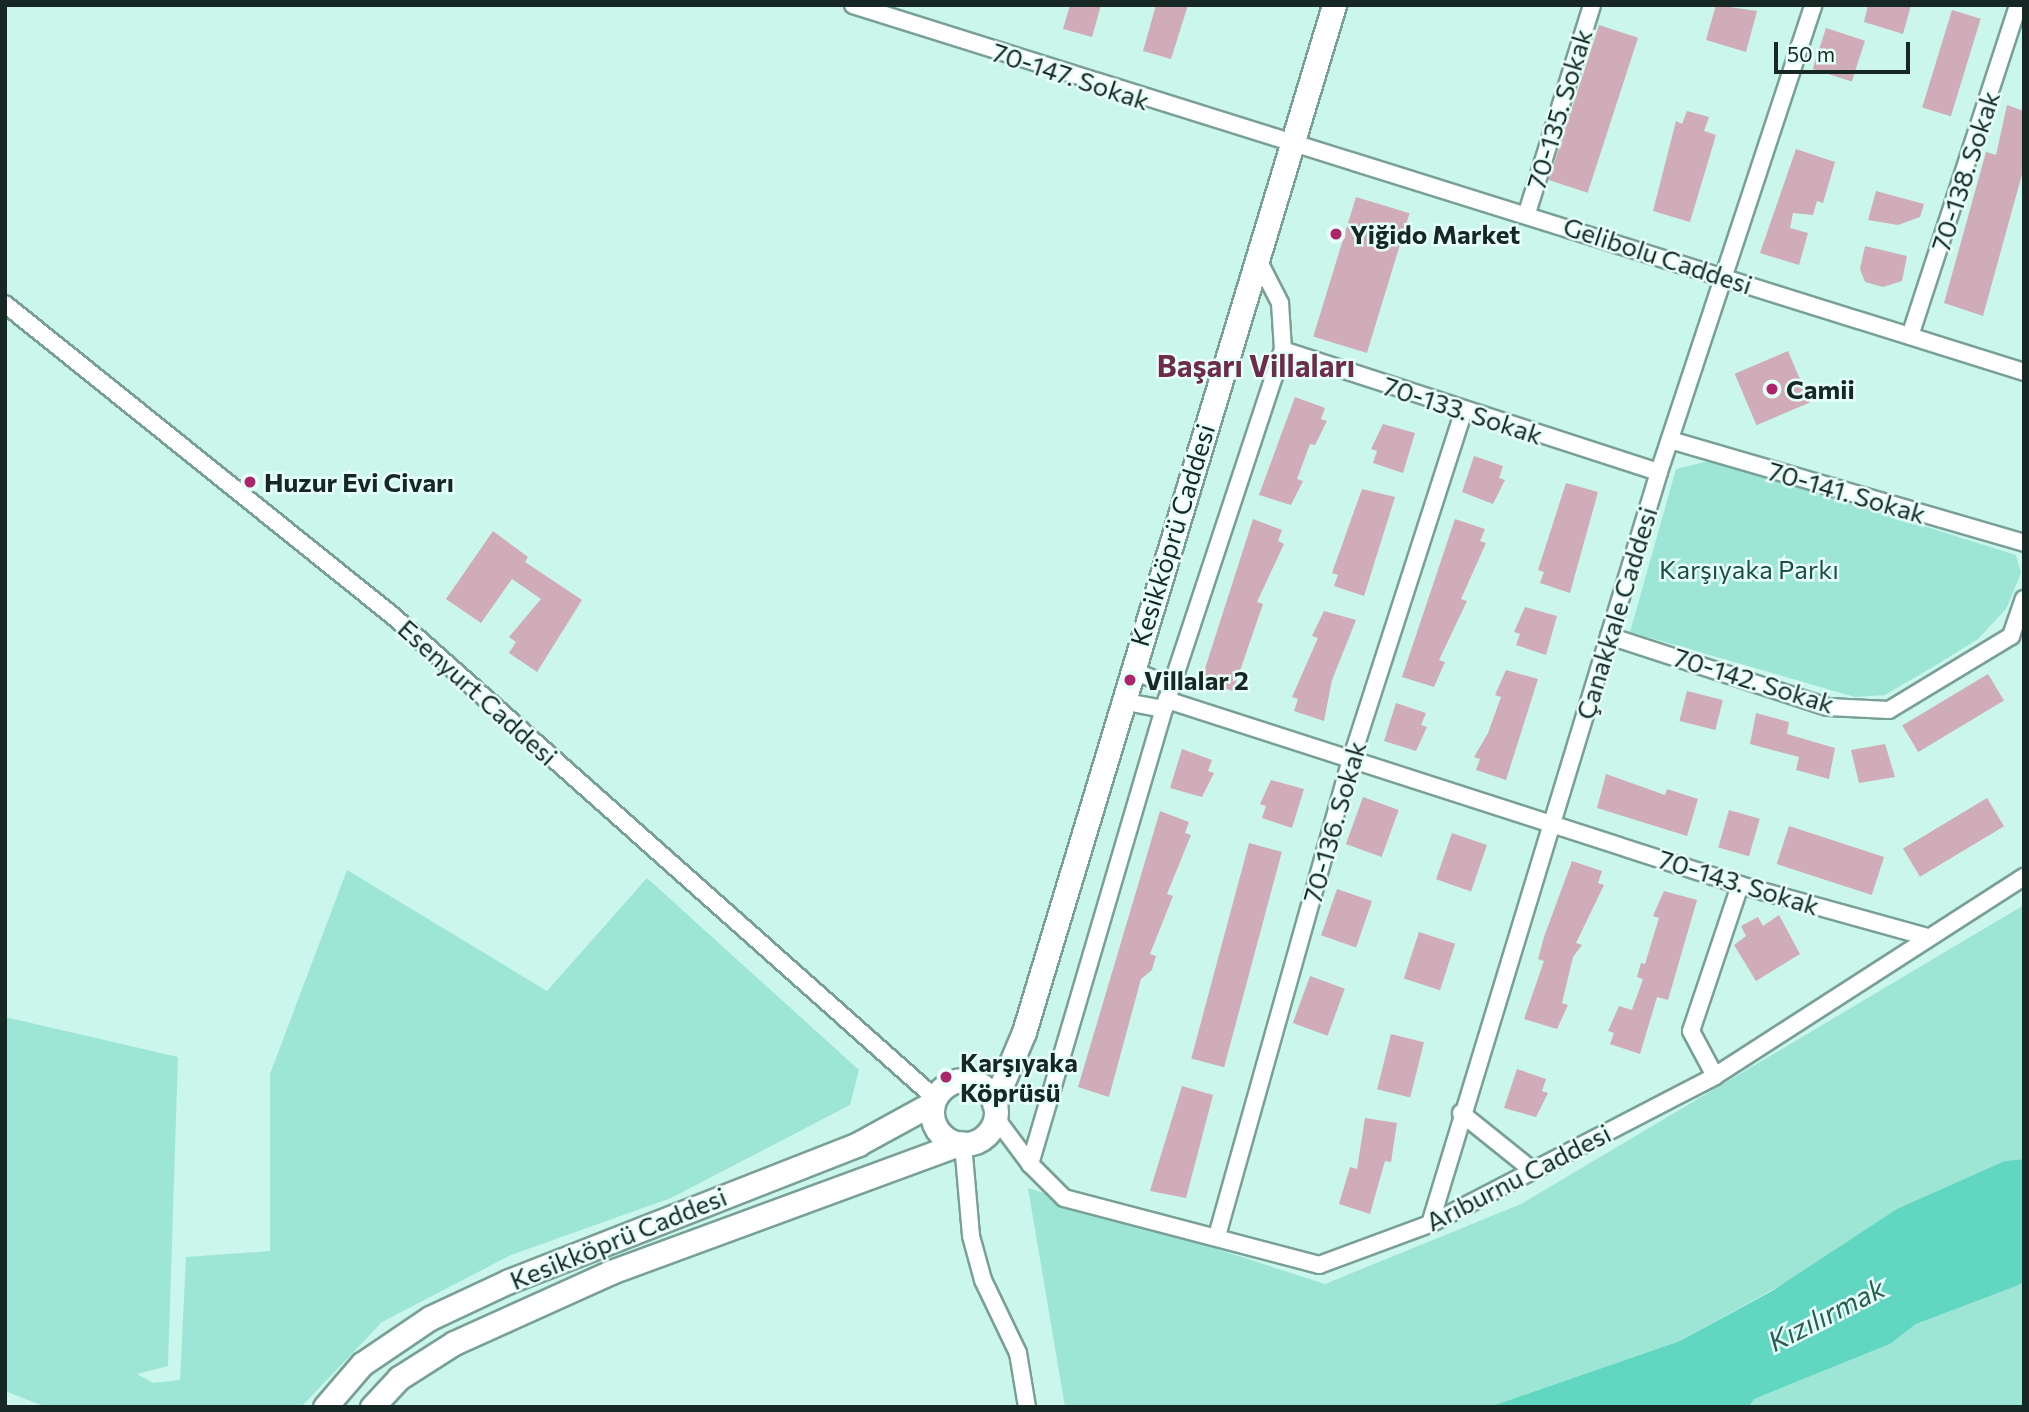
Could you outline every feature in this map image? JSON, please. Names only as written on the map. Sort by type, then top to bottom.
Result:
[{"type":"street","name":"70-147. Sokak","points":[[853,5],[1289,146]]},
{"type":"street","name":"Kesikköprü Caddesi","points":[[995,1110],[1013,1066],[1289,146],[1334,5]]},
{"type":"street","name":"70-135. Sokak","points":[[1527,213],[1592,5]]},
{"type":"street","name":"Çanakkale Caddesi","points":[[1430,1224],[1461,1113],[1659,472],[1813,5]]},
{"type":"street","name":"70-138. Sokak","points":[[1910,336],[2018,5]]},
{"type":"street","name":"Gelibolu Caddesi","points":[[1289,146],[1527,213],[2024,372]]},
{"type":"street","points":[[1256,256],[1280,303],[1283,350]]},
{"type":"street","name":"Esenyurt Caddesi","points":[[5,304],[393,616],[934,1101]]},
{"type":"street","name":"Kesikköprü Caddesi","points":[[1030,1164],[1167,698],[1283,350]]},
{"type":"street","name":"70-133. Sokak","points":[[1283,350],[1464,411],[1659,472]]},
{"type":"street","name":"70-136. Sokak","points":[[1217,1236],[1350,763],[1464,411]]},
{"type":"street","name":"70-141. Sokak","points":[[1670,440],[2024,543]]},
{"type":"street","name":"70-142. Sokak","points":[[1609,636],[1828,707],[1889,710],[2011,636],[2024,599]]},
{"type":"street","points":[[1131,670],[1167,698]]},
{"type":"street","points":[[1122,701],[1167,698]]},
{"type":"street","name":"70-143. Sokak","points":[[1167,698],[1350,763],[1552,821],[1740,885],[1927,937]]},
{"type":"street","name":"Arıburnu Caddesi","points":[[995,1110],[1030,1164],[1064,1198],[1217,1236],[1319,1265],[1430,1224],[1715,1076],[2024,877]]},
{"type":"street","points":[[1715,1076],[1691,1031],[1740,885]]},
{"type":"street","points":[[962,1079],[980,1084],[995,1110],[984,1136],[962,1144],[939,1132],[934,1101],[943,1087],[962,1079]]},
{"type":"street","name":"Kesikköprü Caddesi","points":[[325,1407],[362,1364],[430,1318],[509,1281],[858,1144],[934,1101]]},
{"type":"street","points":[[1461,1113],[1532,1170]]},
{"type":"street","name":"Kesikköprü Caddesi","points":[[372,1407],[399,1378],[454,1342],[611,1272],[962,1144]]},
{"type":"street","points":[[962,1144],[971,1236],[983,1280],[1018,1353],[1027,1407]]},
{"type":"green space","name":"Karşıyaka Parkı","points":[[1713,460],[2016,555],[2021,573],[2006,609],[1978,639],[1885,695],[1855,697],[1630,632],[1676,469]]},
{"type":"green space","points":[[347,870],[547,991],[647,878],[859,1070],[850,1105],[671,1198],[511,1255],[382,1322],[301,1407],[46,1407],[5,1391],[5,1017],[178,1057],[168,1366],[137,1374],[153,1383],[180,1380],[186,1257],[270,1251],[270,1074]]},
{"type":"green space","points":[[2024,905],[2024,1159],[2005,1161],[1680,1341],[1489,1407],[1065,1407],[1028,1188],[1325,1284],[1521,1204]]},
{"type":"green space","points":[[2024,1282],[2024,1407],[1749,1407],[1754,1399],[1890,1344],[1916,1324]]},
{"type":"water","name":"Kızılırmak","points":[[2024,1159],[2024,1282],[2016,1286],[1916,1324],[1890,1344],[1754,1399],[1749,1407],[1489,1407],[1680,1341],[1772,1291],[1897,1209],[2005,1161]]},
{"type":"building","points":[[1070,5],[1101,5],[1092,37],[1063,29]]},
{"type":"building","points":[[1156,5],[1188,5],[1171,59],[1143,51]]},
{"type":"building","points":[[1716,5],[1757,11],[1746,52],[1706,40]]},
{"type":"building","points":[[1868,5],[1911,5],[1903,34],[1864,22]]},
{"type":"building","points":[[1952,10],[1981,19],[1951,116],[1922,108]]},
{"type":"building","points":[[1599,25],[1638,38],[1588,193],[1549,180]]},
{"type":"building","points":[[1826,28],[1865,41],[1852,82],[1813,69]]},
{"type":"building","points":[[2007,105],[2024,111],[2024,167],[1983,316],[1944,303],[1986,152],[1996,155]]},
{"type":"building","points":[[1687,111],[1709,117],[1704,131],[1716,135],[1690,222],[1653,211],[1676,121],[1682,124]]},
{"type":"building","points":[[1796,149],[1835,162],[1823,203],[1817,201],[1813,215],[1793,213],[1790,228],[1808,233],[1799,265],[1760,253]]},
{"type":"building","points":[[1876,191],[1924,204],[1920,217],[1898,225],[1868,220]]},
{"type":"building","points":[[1356,197],[1410,213],[1367,353],[1313,337]]},
{"type":"building","points":[[1865,246],[1907,256],[1902,281],[1883,287],[1865,282],[1860,269]]},
{"type":"building","name":"Camii","points":[[1788,351],[1810,403],[1756,425],[1735,374]]},
{"type":"building","points":[[1295,397],[1325,408],[1321,419],[1327,421],[1315,445],[1310,444],[1297,479],[1303,481],[1291,505],[1259,495]]},
{"type":"building","points":[[1383,424],[1415,433],[1403,473],[1373,463],[1377,451],[1371,449]]},
{"type":"building","points":[[1474,456],[1503,466],[1499,478],[1505,480],[1493,504],[1462,492]]},
{"type":"building","points":[[1566,483],[1598,492],[1570,593],[1540,583],[1544,572],[1538,570]]},
{"type":"building","points":[[1362,489],[1395,497],[1364,596],[1334,586],[1338,575],[1332,573]]},
{"type":"building","points":[[1253,519],[1282,530],[1278,541],[1284,544],[1257,602],[1263,604],[1233,691],[1201,681]]},
{"type":"building","points":[[1455,519],[1485,529],[1480,541],[1486,543],[1461,599],[1467,601],[1439,660],[1445,662],[1434,687],[1402,677]]},
{"type":"building","points":[[493,531],[528,557],[525,562],[582,600],[537,672],[509,653],[516,642],[509,637],[541,599],[512,579],[481,623],[446,599]]},
{"type":"building","points":[[1525,607],[1557,616],[1546,655],[1516,645],[1520,634],[1514,632]]},
{"type":"building","points":[[1324,611],[1356,620],[1332,680],[1324,721],[1294,711],[1298,699],[1292,697],[1318,638],[1312,636]]},
{"type":"building","points":[[1506,670],[1538,679],[1506,780],[1476,770],[1480,759],[1474,757],[1488,733],[1501,697],[1495,695]]},
{"type":"building","points":[[1988,674],[2004,701],[1918,752],[1902,726]]},
{"type":"building","points":[[1687,691],[1723,700],[1715,730],[1680,721]]},
{"type":"building","points":[[1396,703],[1426,713],[1421,725],[1427,727],[1416,751],[1384,741]]},
{"type":"building","points":[[1756,713],[1789,722],[1787,734],[1835,748],[1829,779],[1796,770],[1799,757],[1750,744]]},
{"type":"building","points":[[1885,744],[1895,777],[1859,783],[1851,750]]},
{"type":"building","points":[[1182,749],[1212,760],[1208,771],[1214,773],[1202,797],[1170,788]]},
{"type":"building","points":[[1606,774],[1665,795],[1667,789],[1698,799],[1687,836],[1597,808]]},
{"type":"building","points":[[1271,780],[1304,789],[1292,828],[1262,818],[1266,806],[1260,804]]},
{"type":"building","points":[[1363,797],[1399,810],[1382,857],[1346,844]]},
{"type":"building","points":[[1987,798],[2004,826],[1920,877],[1903,848]]},
{"type":"building","points":[[1729,810],[1760,819],[1749,856],[1718,847]]},
{"type":"building","points":[[1160,811],[1189,822],[1185,833],[1191,835],[1167,894],[1173,896],[1150,954],[1156,956],[1152,970],[1141,979],[1109,1097],[1078,1087]]},
{"type":"building","points":[[1789,826],[1884,857],[1872,895],[1777,864]]},
{"type":"building","points":[[1452,833],[1487,845],[1471,891],[1436,879]]},
{"type":"building","points":[[1249,843],[1282,852],[1224,1067],[1191,1058]]},
{"type":"building","points":[[1572,861],[1602,871],[1598,883],[1604,885],[1576,943],[1582,945],[1573,957],[1562,1003],[1568,1005],[1557,1029],[1524,1019],[1544,961],[1538,959],[1544,937]]},
{"type":"building","points":[[1337,889],[1372,901],[1356,947],[1321,935]]},
{"type":"building","points":[[1664,891],[1697,900],[1668,1000],[1657,997],[1640,1054],[1610,1044],[1614,1033],[1608,1031],[1619,1006],[1632,1010],[1643,979],[1637,977],[1641,963],[1645,964],[1659,918],[1653,916]]},
{"type":"building","points":[[1779,915],[1800,954],[1756,981],[1734,945],[1746,936],[1741,926],[1758,917],[1763,926]]},
{"type":"building","points":[[1419,932],[1455,944],[1440,990],[1404,979]]},
{"type":"building","points":[[1310,976],[1345,989],[1328,1036],[1293,1023]]},
{"type":"building","points":[[1391,1034],[1424,1042],[1410,1098],[1377,1089]]},
{"type":"building","points":[[1517,1069],[1546,1079],[1542,1091],[1548,1093],[1536,1117],[1504,1108]]},
{"type":"building","points":[[1182,1086],[1213,1095],[1186,1198],[1150,1191]]},
{"type":"building","points":[[1365,1118],[1397,1123],[1391,1162],[1385,1161],[1370,1214],[1339,1204],[1350,1167],[1357,1169]]},
{"type":"place","name":"Yiğido Market","points":[[1336,234]]},
{"type":"place","name":"Camii","points":[[1772,389]]},
{"type":"place","name":"Huzur Evi Civarı","points":[[250,482]]},
{"type":"place","name":"Villalar 2","points":[[1130,680]]},
{"type":"place","name":"Karşıyaka Köprüsü","points":[[946,1077]]},
{"type":"district","name":"Başarı Villaları","points":[[1256,365]]}]
